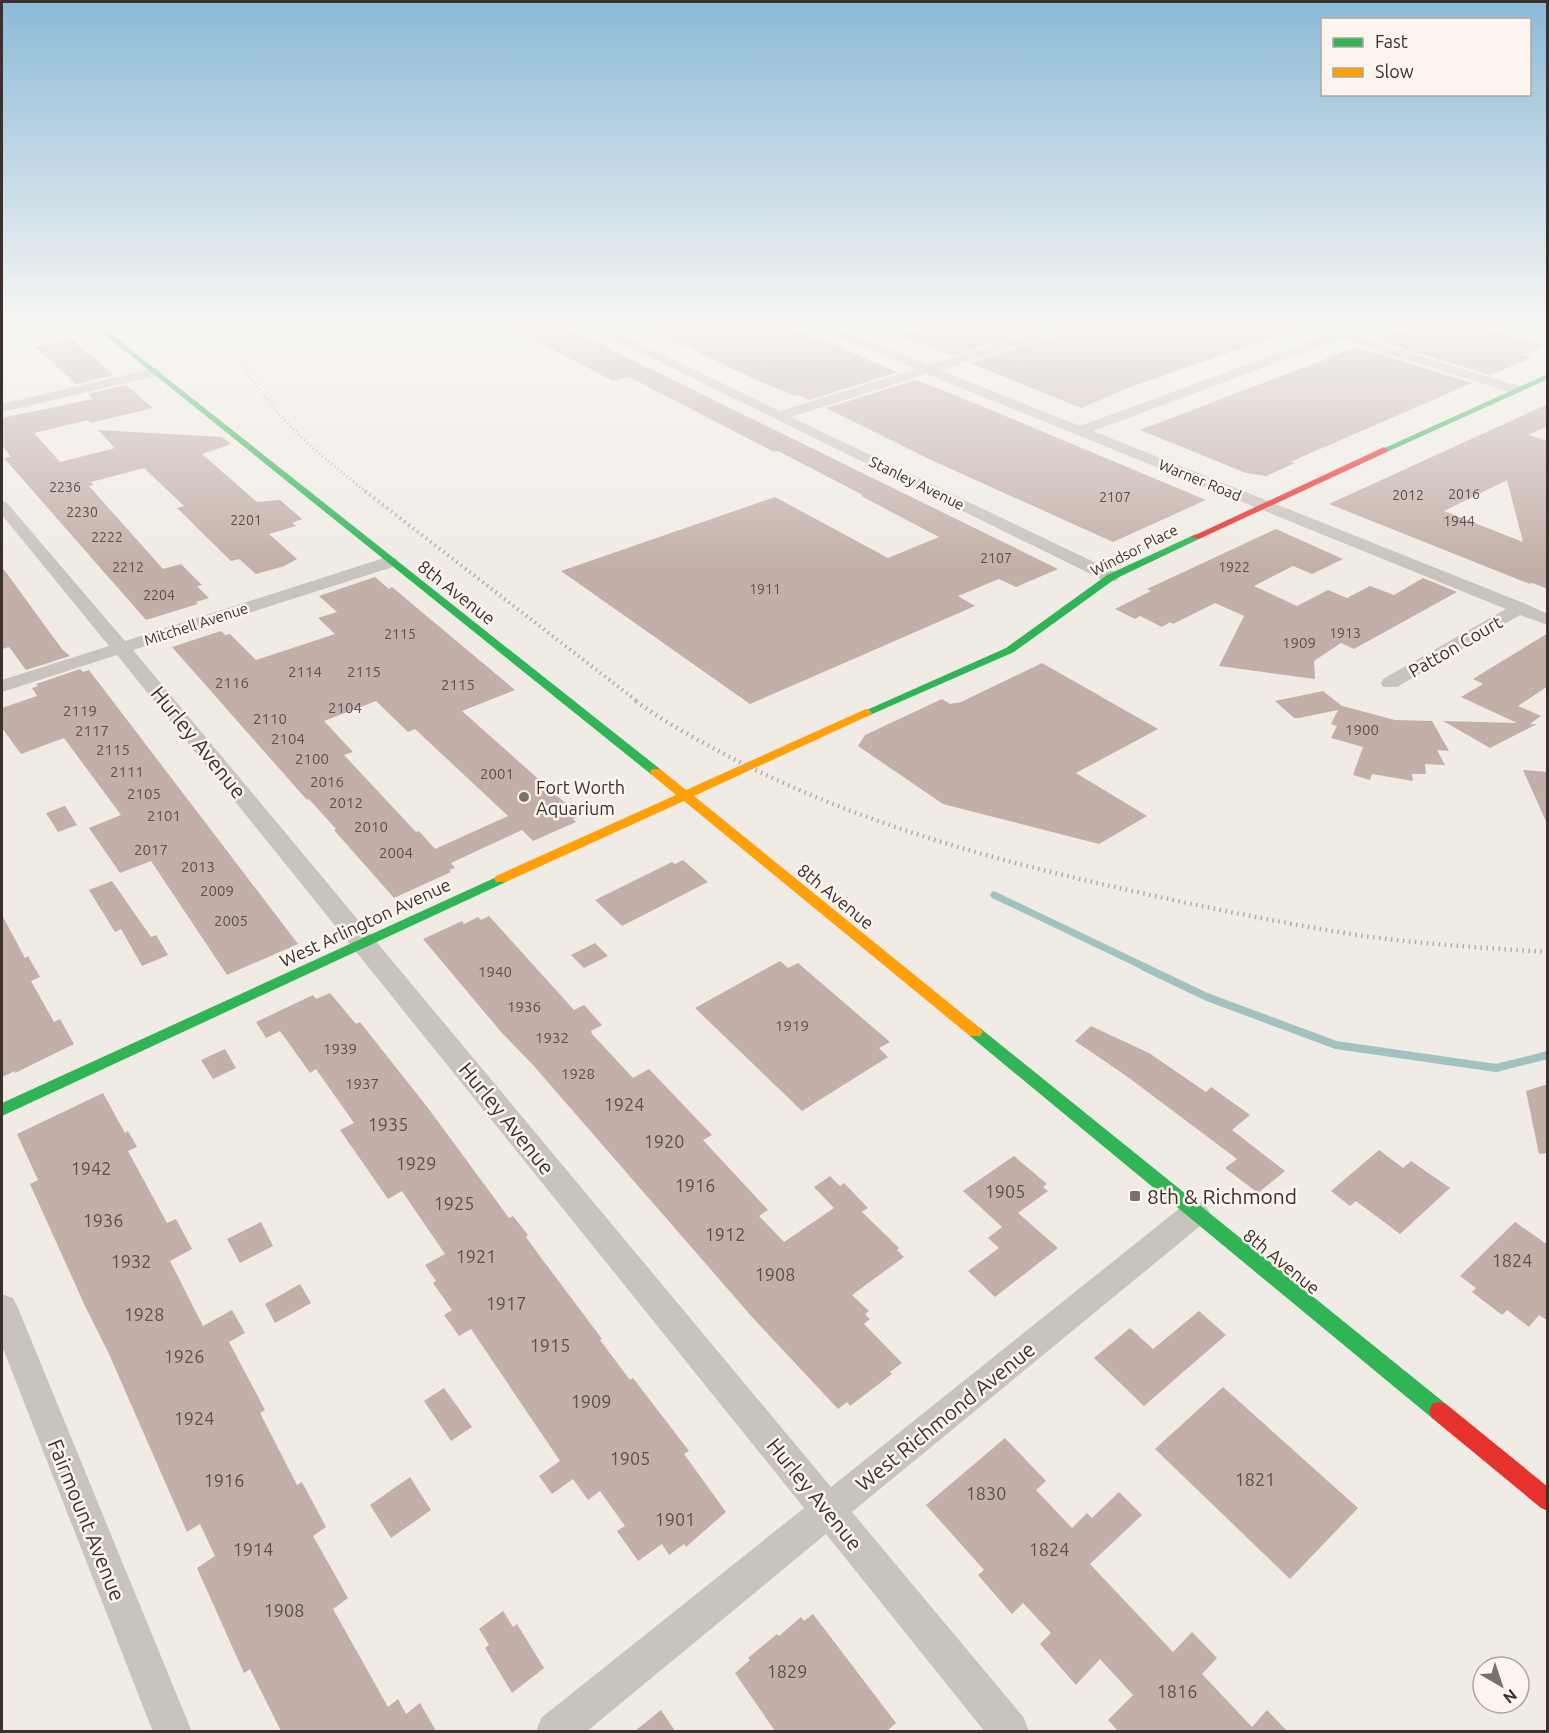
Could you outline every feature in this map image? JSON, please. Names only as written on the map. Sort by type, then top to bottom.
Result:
[{"type":"main road","name":"8th Avenue","points":[[198,407],[684,794],[1548,1501]]},
{"type":"main road","name":"Windsor Place","points":[[744,766],[1010,650],[1111,577],[1262,505],[1480,407]]},
{"type":"main road","name":"West Arlington Avenue","points":[[2,1110],[744,766]]},
{"type":"street","name":"Stanley Avenue","points":[[760,407],[1111,577]]},
{"type":"street","points":[[779,416],[808,407]]},
{"type":"street","name":"Warner Road","points":[[1019,407],[1548,620]]},
{"type":"street","points":[[1080,431],[1145,407]]},
{"type":"street","name":"Hurley Avenue","points":[[2,506],[1010,1731]]},
{"type":"street","name":"Mitchell Avenue","points":[[2,686],[390,562]]},
{"type":"street","name":"Patton Court","points":[[1390,683],[1520,609]]},
{"type":"street","name":"West Richmond Avenue","points":[[555,1731],[1195,1213]]},
{"type":"street","name":"Fairmount Avenue","points":[[2,1308],[173,1731]]},
{"type":"building","points":[[55,407],[153,408],[91,423],[88,420],[34,433],[60,462],[115,448],[98,430],[222,437],[231,444],[202,454],[257,502],[280,500],[302,519],[292,523],[296,526],[269,534],[297,559],[284,566],[256,574],[239,559],[231,561],[177,508],[184,506],[144,468],[91,482],[94,485],[89,486],[163,569],[181,564],[202,585],[197,586],[209,598],[196,602],[198,604],[146,620],[4,458],[11,457],[2,445],[2,418]]},
{"type":"building","points":[[687,407],[728,407],[1058,569],[1016,587],[999,579],[958,596],[975,606],[750,704],[561,571],[775,497],[888,558],[939,537],[778,451],[774,452]]},
{"type":"building","points":[[983,407],[1206,500],[1113,542],[929,459],[826,408]]},
{"type":"building","points":[[1200,407],[1417,407],[1290,462],[1295,463],[1266,476],[1246,473],[1140,430]]},
{"type":"building","points":[[1542,407],[1548,407],[1548,426],[1528,435],[1548,441],[1548,589],[1530,584],[1329,504]],"holes":[[[1507,480],[1523,542],[1444,511]]]},
{"type":"building","points":[[1276,529],[1343,559],[1312,574],[1293,566],[1254,586],[1297,606],[1328,590],[1347,598],[1370,586],[1394,595],[1423,578],[1457,592],[1354,649],[1341,643],[1314,661],[1315,679],[1219,666],[1244,616],[1215,603],[1173,624],[1170,622],[1162,627],[1140,616],[1135,619],[1115,609],[1151,591],[1147,589]]},
{"type":"building","points":[[2,567],[62,649],[70,656],[26,670],[9,647],[2,649]]},
{"type":"building","points":[[375,577],[389,589],[392,587],[515,690],[462,711],[580,816],[573,819],[576,822],[533,841],[522,830],[451,863],[455,868],[449,870],[451,872],[394,898],[334,830],[336,829],[309,799],[307,800],[172,647],[221,631],[225,635],[230,634],[256,660],[335,634],[318,618],[337,612],[319,596]],"holes":[[[376,701],[408,732],[415,729],[508,816],[435,849],[419,831],[416,832],[344,755],[353,752],[324,721]]]},
{"type":"building","points":[[1548,633],[1548,686],[1518,706],[1541,716],[1530,724],[1537,724],[1490,748],[1443,721],[1517,723],[1461,697],[1483,684],[1473,679]]},
{"type":"building","points":[[1042,663],[1158,729],[1076,773],[1147,816],[1099,844],[943,804],[858,746],[865,735],[942,699],[950,704],[961,702]]},
{"type":"building","points":[[80,669],[83,672],[89,670],[298,944],[227,975],[151,861],[120,873],[89,828],[121,815],[64,738],[21,754],[2,728],[2,708],[37,696],[32,688],[38,686],[36,684]]},
{"type":"building","points":[[1323,691],[1342,706],[1395,720],[1432,721],[1449,751],[1437,750],[1445,765],[1425,764],[1426,774],[1412,774],[1413,781],[1372,774],[1370,780],[1353,775],[1363,747],[1331,738],[1337,726],[1331,724],[1338,710],[1294,718],[1275,701]]},
{"type":"building","points":[[1523,770],[1548,772],[1548,826]]},
{"type":"building","points":[[65,806],[77,825],[58,832],[46,813]]},
{"type":"building","points":[[683,860],[708,882],[622,926],[595,900],[672,862],[675,864]]},
{"type":"building","points":[[112,881],[151,937],[156,935],[168,955],[142,966],[121,929],[115,932],[89,890]]},
{"type":"building","points":[[2,915],[25,958],[28,956],[40,977],[31,981],[54,1022],[60,1019],[74,1044],[2,1077]]},
{"type":"building","points":[[489,916],[574,1010],[584,1005],[602,1025],[591,1031],[592,1034],[633,1078],[649,1069],[712,1135],[703,1140],[768,1210],[759,1216],[784,1242],[834,1208],[814,1187],[830,1176],[840,1186],[844,1183],[868,1208],[862,1212],[899,1248],[897,1250],[904,1257],[852,1295],[869,1311],[865,1314],[870,1319],[864,1324],[902,1363],[890,1372],[892,1374],[850,1406],[847,1402],[838,1409],[752,1317],[533,1065],[502,1033],[423,939],[462,921],[464,924],[478,917],[481,920]]},
{"type":"building","points":[[595,943],[608,956],[584,968],[571,955]]},
{"type":"building","points":[[780,961],[788,968],[798,963],[890,1042],[879,1048],[888,1057],[802,1111],[695,1008]]},
{"type":"building","points":[[330,993],[356,1024],[360,1022],[428,1108],[509,1218],[513,1216],[528,1235],[526,1237],[602,1339],[600,1340],[630,1380],[633,1378],[689,1451],[684,1454],[726,1512],[686,1547],[684,1544],[669,1555],[662,1544],[638,1561],[617,1531],[625,1526],[600,1491],[588,1500],[573,1479],[552,1494],[539,1476],[560,1461],[471,1329],[459,1336],[444,1315],[452,1310],[433,1283],[436,1281],[425,1265],[445,1254],[402,1191],[388,1199],[340,1130],[354,1123],[316,1069],[310,1073],[280,1031],[266,1038],[256,1022],[313,995],[316,999]]},
{"type":"building","points":[[1091,1026],[1149,1053],[1206,1092],[1211,1087],[1250,1115],[1232,1130],[1285,1171],[1258,1193],[1225,1168],[1237,1159],[1125,1075],[1075,1041]]},
{"type":"building","points":[[225,1049],[236,1068],[213,1079],[201,1060]]},
{"type":"building","points":[[1548,1084],[1548,1153],[1539,1154],[1526,1091]]},
{"type":"building","points":[[103,1093],[125,1133],[128,1131],[137,1147],[128,1151],[167,1223],[176,1219],[192,1249],[170,1261],[203,1326],[232,1310],[245,1333],[229,1342],[265,1410],[260,1413],[297,1485],[302,1482],[326,1527],[313,1536],[348,1598],[333,1609],[388,1707],[398,1699],[406,1714],[420,1703],[436,1731],[281,1731],[250,1669],[244,1673],[197,1568],[215,1556],[200,1524],[187,1532],[109,1354],[30,1184],[38,1180],[17,1134]]},
{"type":"building","points":[[1379,1150],[1403,1168],[1411,1161],[1450,1188],[1400,1234],[1356,1201],[1350,1206],[1331,1191]]},
{"type":"building","points":[[1014,1156],[1047,1184],[1043,1187],[1048,1191],[1018,1213],[1058,1248],[995,1297],[968,1271],[999,1248],[988,1238],[1002,1227],[963,1191]]},
{"type":"building","points":[[261,1222],[273,1246],[240,1263],[227,1239]]},
{"type":"building","points":[[1515,1222],[1548,1245],[1548,1321],[1539,1315],[1529,1327],[1507,1310],[1502,1315],[1472,1292],[1476,1288],[1460,1276]]},
{"type":"building","points":[[300,1284],[311,1303],[275,1323],[265,1304]]},
{"type":"building","points":[[1199,1311],[1226,1335],[1144,1406],[1094,1358],[1130,1328],[1153,1349]]},
{"type":"building","points":[[1223,1387],[1358,1508],[1290,1579],[1155,1449]]},
{"type":"building","points":[[444,1388],[472,1427],[451,1441],[424,1401]]},
{"type":"building","points":[[1005,1438],[1046,1481],[1036,1490],[1072,1528],[1087,1513],[1092,1518],[1119,1492],[1142,1515],[1090,1564],[1173,1652],[1192,1632],[1217,1658],[1202,1674],[1252,1727],[1267,1710],[1287,1731],[1118,1731],[1108,1720],[1133,1695],[1100,1659],[1076,1685],[1040,1644],[1051,1633],[1023,1603],[1012,1614],[978,1575],[984,1570],[926,1505]]},
{"type":"building","points":[[410,1477],[431,1510],[391,1538],[370,1505]]},
{"type":"building","points":[[503,1611],[513,1627],[517,1624],[544,1668],[512,1693],[485,1648],[489,1645],[479,1629]]},
{"type":"building","points":[[813,1614],[896,1723],[887,1731],[775,1731],[735,1673],[750,1660],[748,1658],[777,1634],[779,1636],[801,1617],[804,1621]]},
{"type":"building","points":[[661,1710],[675,1731],[635,1731]]},
{"type":"waterway","points":[[994,895],[1147,968]]},
{"type":"waterway","points":[[1144,967],[1207,997],[1336,1045],[1496,1068],[1548,1055]]},
{"type":"railway","points":[[274,407],[303,439],[367,492]]},
{"type":"railway","points":[[365,491],[638,702]]},
{"type":"railway","points":[[636,701],[715,749],[770,777],[815,796],[906,831],[1046,871],[1158,897],[1324,930],[1428,943],[1548,952]]},
{"type":"traffic: fast","points":[[198,407],[656,772]]},
{"type":"traffic: fast","points":[[1384,450],[1480,407]]},
{"type":"traffic: fast","points":[[866,713],[1010,650],[1111,577],[1196,537]]},
{"type":"traffic: fast","points":[[2,1110],[501,879]]},
{"type":"traffic: fast","points":[[975,1032],[1439,1411]]},
{"type":"traffic: slow","points":[[501,879],[866,713]]},
{"type":"traffic: slow","points":[[656,772],[975,1032]]},
{"type":"traffic: jam","points":[[1196,537],[1384,450]]},
{"type":"traffic: jam","points":[[1439,1411],[1548,1501]]},
{"type":"place","name":"Fort Worth Aquarium","points":[[524,797]]},
{"type":"place","name":"8th & Richmond","points":[[1135,1196]]}]
